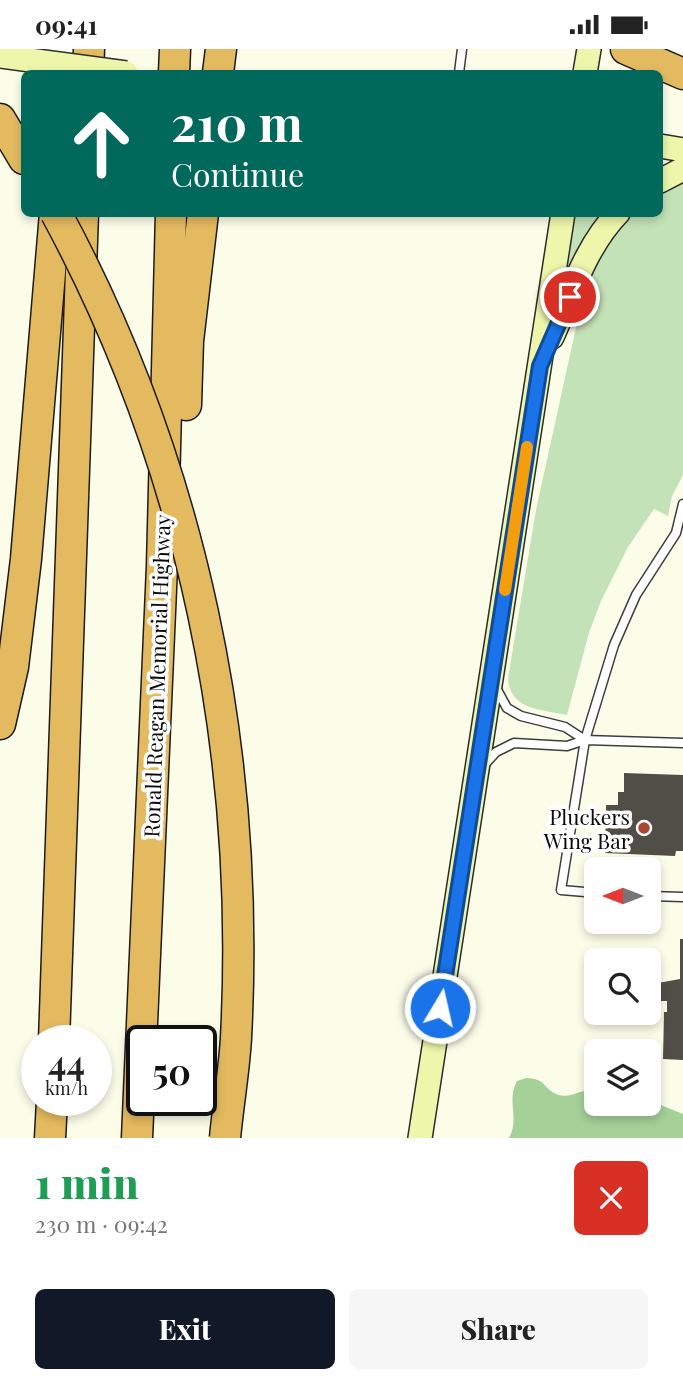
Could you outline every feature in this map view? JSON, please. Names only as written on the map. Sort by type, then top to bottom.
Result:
[{"type":"highway","points":[[67,70],[70,49]]},
{"type":"highway","points":[[88,70],[89,49]]},
{"type":"highway","points":[[174,70],[175,49]]},
{"type":"highway","points":[[218,70],[220,49]]},
{"type":"highway","points":[[626,49],[683,74]]},
{"type":"highway","points":[[0,119],[21,154]]},
{"type":"highway","points":[[0,724],[13,667],[26,559],[56,217]]},
{"type":"highway","points":[[58,217],[120,348],[166,469],[184,529],[213,655],[232,804],[237,887],[236,1041],[225,1138]]},
{"type":"highway","points":[[55,1025],[83,217]]},
{"type":"highway","name":"Ronald Reagan Memorial Highway","points":[[137,1138],[162,566],[171,217]]},
{"type":"highway","points":[[162,566],[184,495],[188,341],[203,217]]},
{"type":"highway","points":[[50,1138],[51,1116]]},
{"type":"main road","points":[[586,70],[589,49]]},
{"type":"main road","points":[[0,56],[104,70]]},
{"type":"main road","points":[[663,147],[683,150]]},
{"type":"main road","points":[[663,179],[683,169]]},
{"type":"main road","points":[[420,1138],[562,217]]},
{"type":"main road","points":[[540,366],[590,250],[603,228],[614,217]]},
{"type":"lane","points":[[459,70],[462,49]]},
{"type":"lane","points":[[584,892],[561,890],[585,740],[623,622],[636,595],[676,533],[683,504]]},
{"type":"lane","points":[[491,678],[508,708],[521,716],[565,727],[585,740]]},
{"type":"lane","points":[[476,775],[496,752],[514,743],[567,745],[585,740],[683,744]]},
{"type":"lane","points":[[662,896],[683,897]]},
{"type":"green space","points":[[683,180],[683,475],[672,496],[668,516],[654,509],[628,547],[601,601],[589,633],[567,715],[538,710],[514,697],[508,678],[536,510],[584,291],[604,249],[630,217],[663,217],[663,192]]},
{"type":"green space","points":[[563,217],[616,217],[540,366]]},
{"type":"green space","points":[[526,1078],[538,1080],[559,1095],[584,1091],[584,1116],[661,1116],[661,1105],[683,1114],[683,1138],[509,1138],[517,1081]]},
{"type":"building","name":"Pluckers Wing Bar","points":[[624,773],[683,775],[683,851],[676,851],[675,856],[605,853],[606,805],[618,805],[618,792],[624,792]]},
{"type":"building","points":[[680,939],[683,939],[683,1060],[663,1059],[664,1012],[667,1012],[667,1001],[661,1001],[661,982],[680,979]]},
{"type":"slow traffic","points":[[505,590],[527,447]]},
{"type":"place","name":"Pluckers Wing Bar","points":[[644,828]]},
{"type":"route","points":[[440,1008],[540,366],[570,297]]}]
